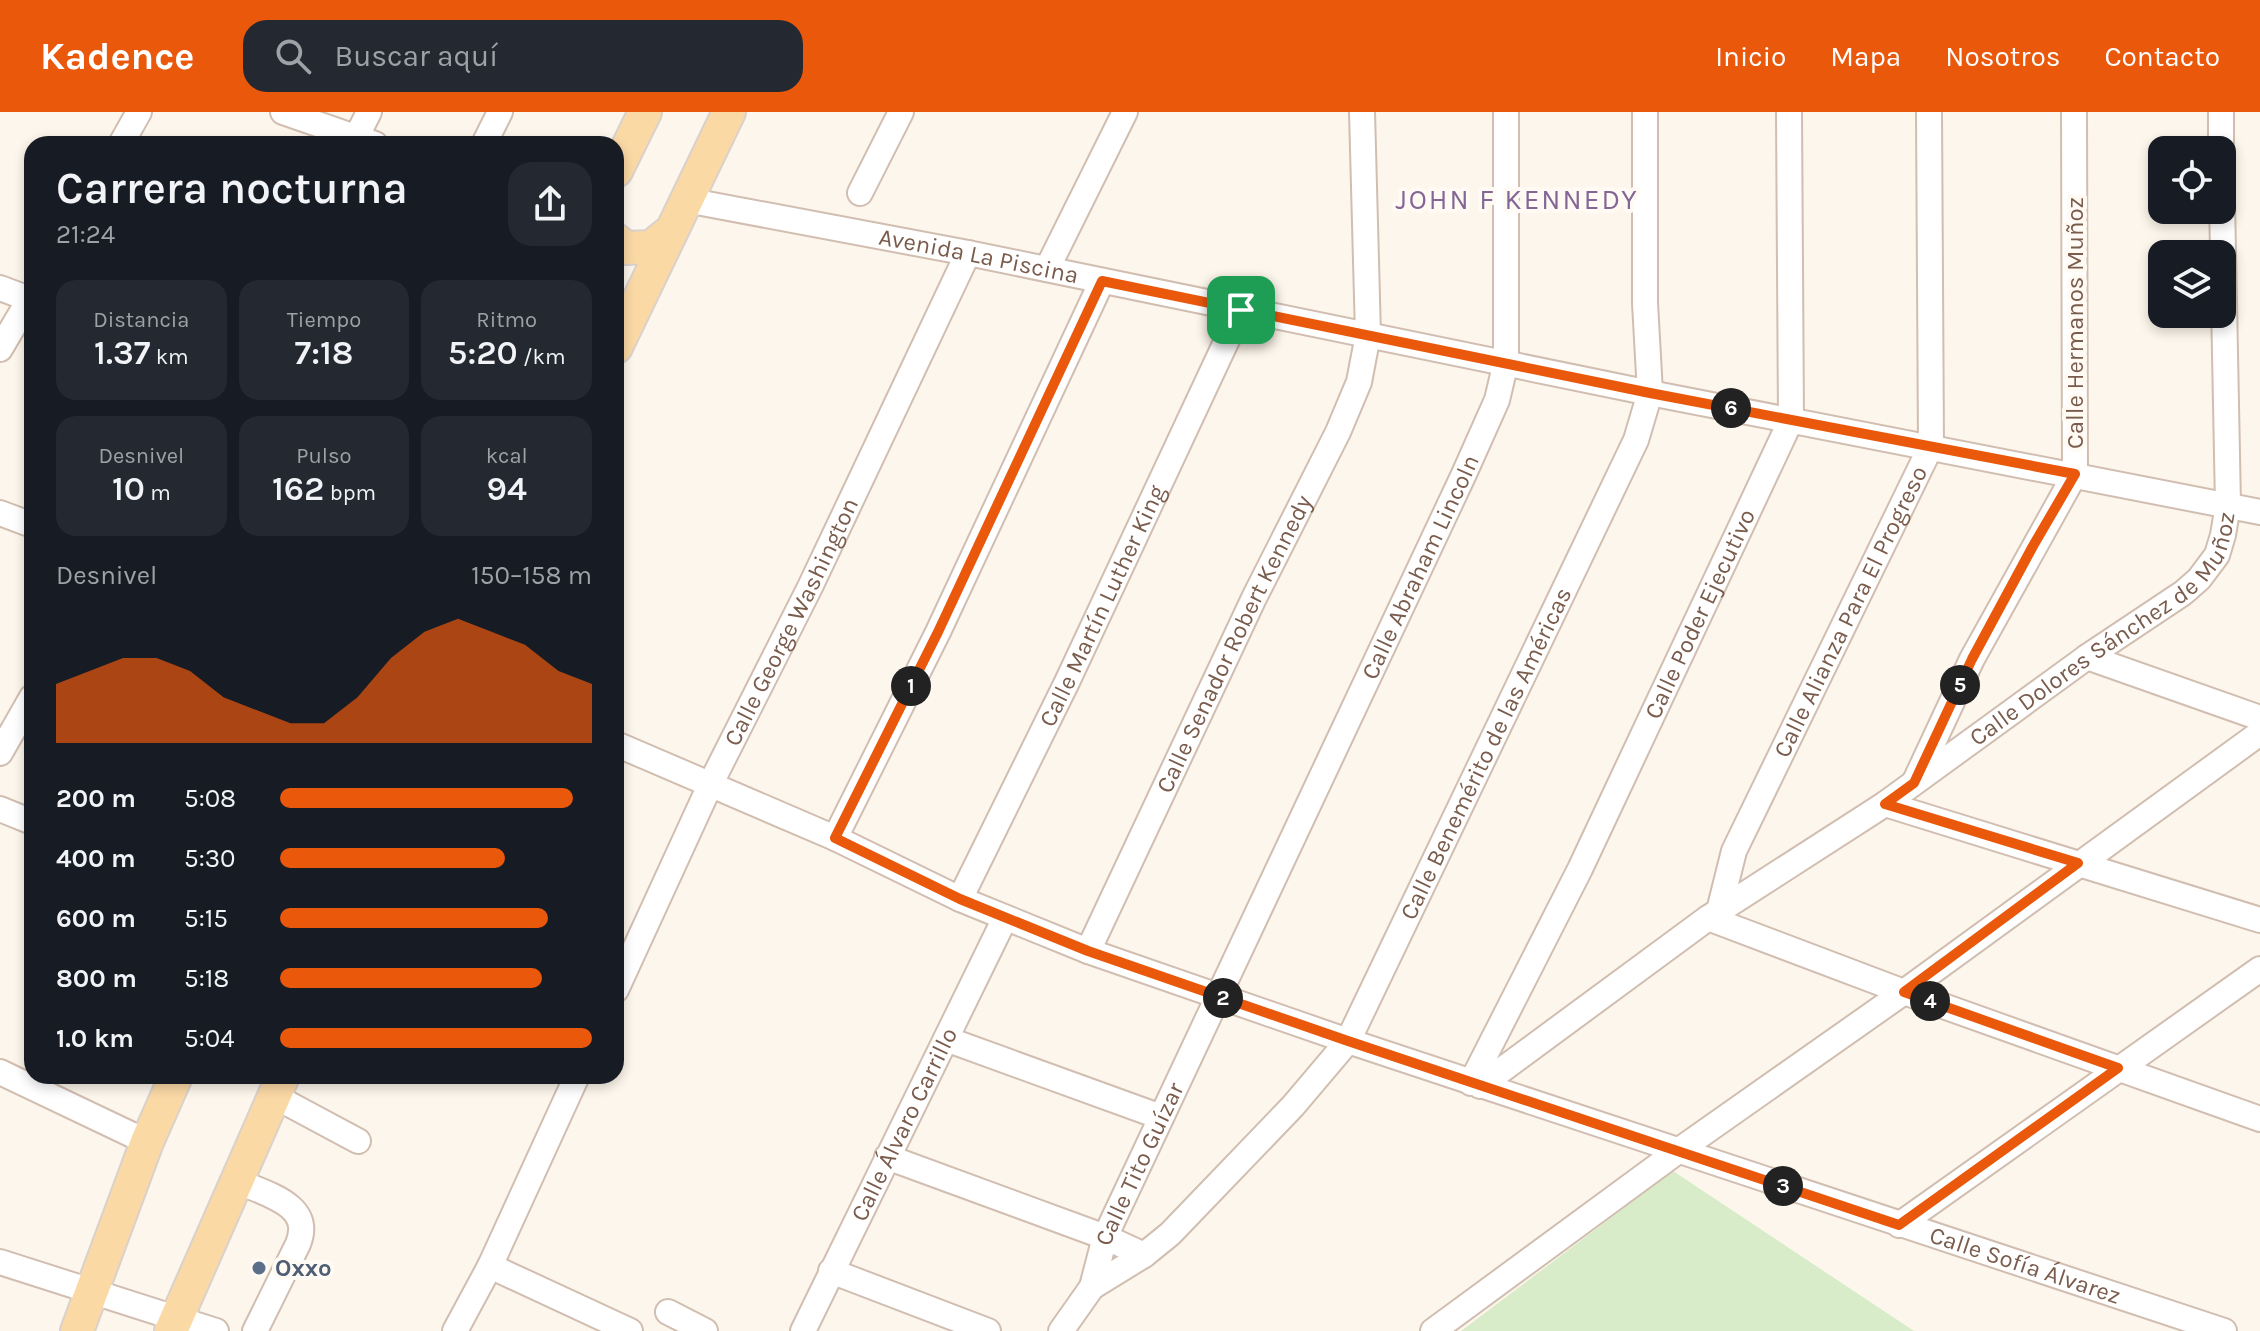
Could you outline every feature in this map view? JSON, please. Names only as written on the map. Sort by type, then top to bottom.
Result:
[{"type":"main road","points":[[624,159],[645,112]]},
{"type":"main road","points":[[624,330],[729,112]]},
{"type":"main road","points":[[624,246],[651,247],[671,231]]},
{"type":"main road","points":[[77,1331],[147,1142],[172,1084]]},
{"type":"main road","points":[[174,1325],[278,1086]]},
{"type":"street","points":[[126,136],[139,112]]},
{"type":"street","points":[[283,112],[352,136]]},
{"type":"street","points":[[367,136],[369,112]]},
{"type":"street","points":[[488,136],[500,112]]},
{"type":"street","points":[[860,193],[901,112]]},
{"type":"street","points":[[1047,269],[1125,112]]},
{"type":"street","name":"Calle Senador Robert Kennedy","points":[[1088,951],[1248,611],[1338,432],[1359,382],[1368,335],[1362,112]]},
{"type":"street","name":"Calle Abraham Lincoln","points":[[1217,996],[1497,400],[1506,362],[1506,112]]},
{"type":"street","name":"Calle Benemérito de las Américas","points":[[1092,1287],[1144,1255],[1170,1234],[1293,1106],[1348,1041],[1636,440],[1650,393],[1645,303],[1645,112]]},
{"type":"street","name":"Calle Poder Ejecutivo","points":[[1476,1084],[1791,420],[1789,112]]},
{"type":"street","name":"Calle Alianza Para El Progreso","points":[[1714,914],[1734,851],[1931,446],[1929,112]]},
{"type":"street","name":"Calle Hermanos Muñoz","points":[[1914,783],[1972,659],[2075,474],[2074,112]]},
{"type":"street","points":[[2221,112],[2221,136]]},
{"type":"street","name":"Avenida La Piscina","points":[[686,200],[968,253],[1650,393],[2260,512]]},
{"type":"street","name":"Calle Dolores Sánchez de Muñoz","points":[[1476,1084],[1714,914],[1885,804],[2199,579],[2217,555],[2228,505],[2222,224]]},
{"type":"street","name":"Calle George Washington","points":[[624,973],[711,783],[810,587],[968,253]]},
{"type":"street","points":[[835,838],[938,632],[1102,281]]},
{"type":"street","points":[[0,288],[24,296]]},
{"type":"street","points":[[0,349],[24,310]]},
{"type":"street","name":"Calle Martín Luther King","points":[[960,899],[1073,668],[1241,310]]},
{"type":"street","points":[[0,513],[24,522]]},
{"type":"street","points":[[2087,657],[2260,718]]},
{"type":"street","points":[[0,753],[24,711]]},
{"type":"street","points":[[1433,1331],[2260,733]]},
{"type":"street","name":"Calle Sofía Álvarez","points":[[624,747],[835,838],[960,899],[1088,951],[1476,1084],[2224,1331]]},
{"type":"street","points":[[1885,804],[2260,920]]},
{"type":"street","points":[[0,809],[24,819]]},
{"type":"street","points":[[1714,914],[1904,992],[2260,1119]]},
{"type":"street","name":"Calle Álvaro Carrillo","points":[[803,1331],[1005,918]]},
{"type":"street","points":[[1899,1225],[2260,969]]},
{"type":"street","name":"Calle Tito Guízar","points":[[1061,1331],[1092,1287],[1105,1237],[1217,996]]},
{"type":"street","points":[[946,1039],[1161,1117]]},
{"type":"street","points":[[0,1072],[24,1083]]},
{"type":"street","points":[[25,1084],[147,1142]]},
{"type":"street","points":[[455,1331],[490,1266],[573,1084]]},
{"type":"street","points":[[278,1086],[358,1141]]},
{"type":"street","points":[[887,1157],[1105,1237],[1144,1255]]},
{"type":"street","points":[[237,1181],[292,1207],[302,1223],[303,1232],[298,1244],[255,1331]]},
{"type":"street","points":[[0,1262],[93,1293],[174,1325],[216,1331]]},
{"type":"street","points":[[490,1266],[630,1331]]},
{"type":"street","points":[[831,1271],[988,1331]]},
{"type":"street","points":[[668,1312],[705,1331]]},
{"type":"green space","points":[[1673,1171],[1914,1331],[1461,1331]]},
{"type":"place","name":"Oxxo","points":[[259,1268]]},
{"type":"district","name":"JOHN F KENNEDY","points":[[1517,199]]},
{"type":"route","points":[[1102,281],[1241,310],[1650,393],[2075,474],[1972,659],[1914,783],[1885,804],[2078,863],[1904,992],[2118,1068],[1899,1225],[1088,951],[960,899],[835,838],[938,632],[1102,281]]}]
